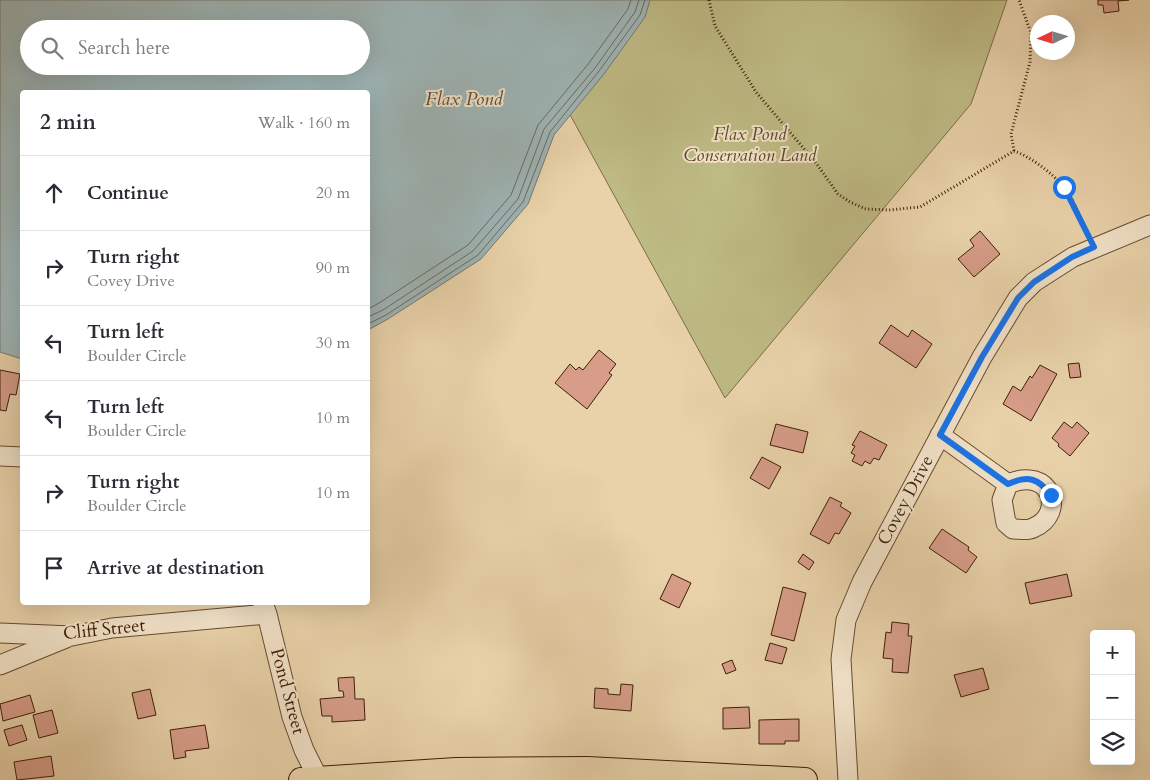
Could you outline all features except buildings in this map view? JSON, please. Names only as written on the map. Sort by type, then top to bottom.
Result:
[{"type":"main road","points":[[309,779],[456,770],[587,769],[806,780]]},
{"type":"street","name":"Covey Drive","points":[[848,780],[841,659],[846,620],[862,582],[982,357],[1018,298],[1034,282],[1072,257],[1150,225]]},
{"type":"street","points":[[940,435],[1008,484]]},
{"type":"street","points":[[0,456],[20,457]]},
{"type":"street","name":"Cliff Street","points":[[0,634],[72,636],[112,628],[265,608]]},
{"type":"street","name":"Pond Street","points":[[265,608],[292,717],[304,750],[309,779]]},
{"type":"street","points":[[0,665],[72,636]]},
{"type":"path","points":[[709,0],[715,26],[756,92],[816,162],[838,194],[850,202],[866,209],[889,210],[920,207],[1014,150]]},
{"type":"path","points":[[1014,150],[1011,134],[1030,62],[1031,33],[1019,0]]},
{"type":"path","points":[[1014,150],[1024,154],[1038,164],[1064,187],[1094,247]]},
{"type":"green space","name":"Flax Pond Conservation Land","points":[[597,0],[1007,0],[971,104],[725,398],[551,80]]},
{"type":"water","name":"Flax Pond","points":[[0,0],[650,0],[645,17],[604,74],[554,135],[528,204],[481,259],[370,329],[370,90],[20,90],[20,358],[0,352]]},
{"type":"route","points":[[1051,495],[1043,484],[1032,479],[1016,480],[1008,484],[940,435],[982,357],[1018,298],[1034,282],[1055,267],[1094,247],[1064,187]]}]
